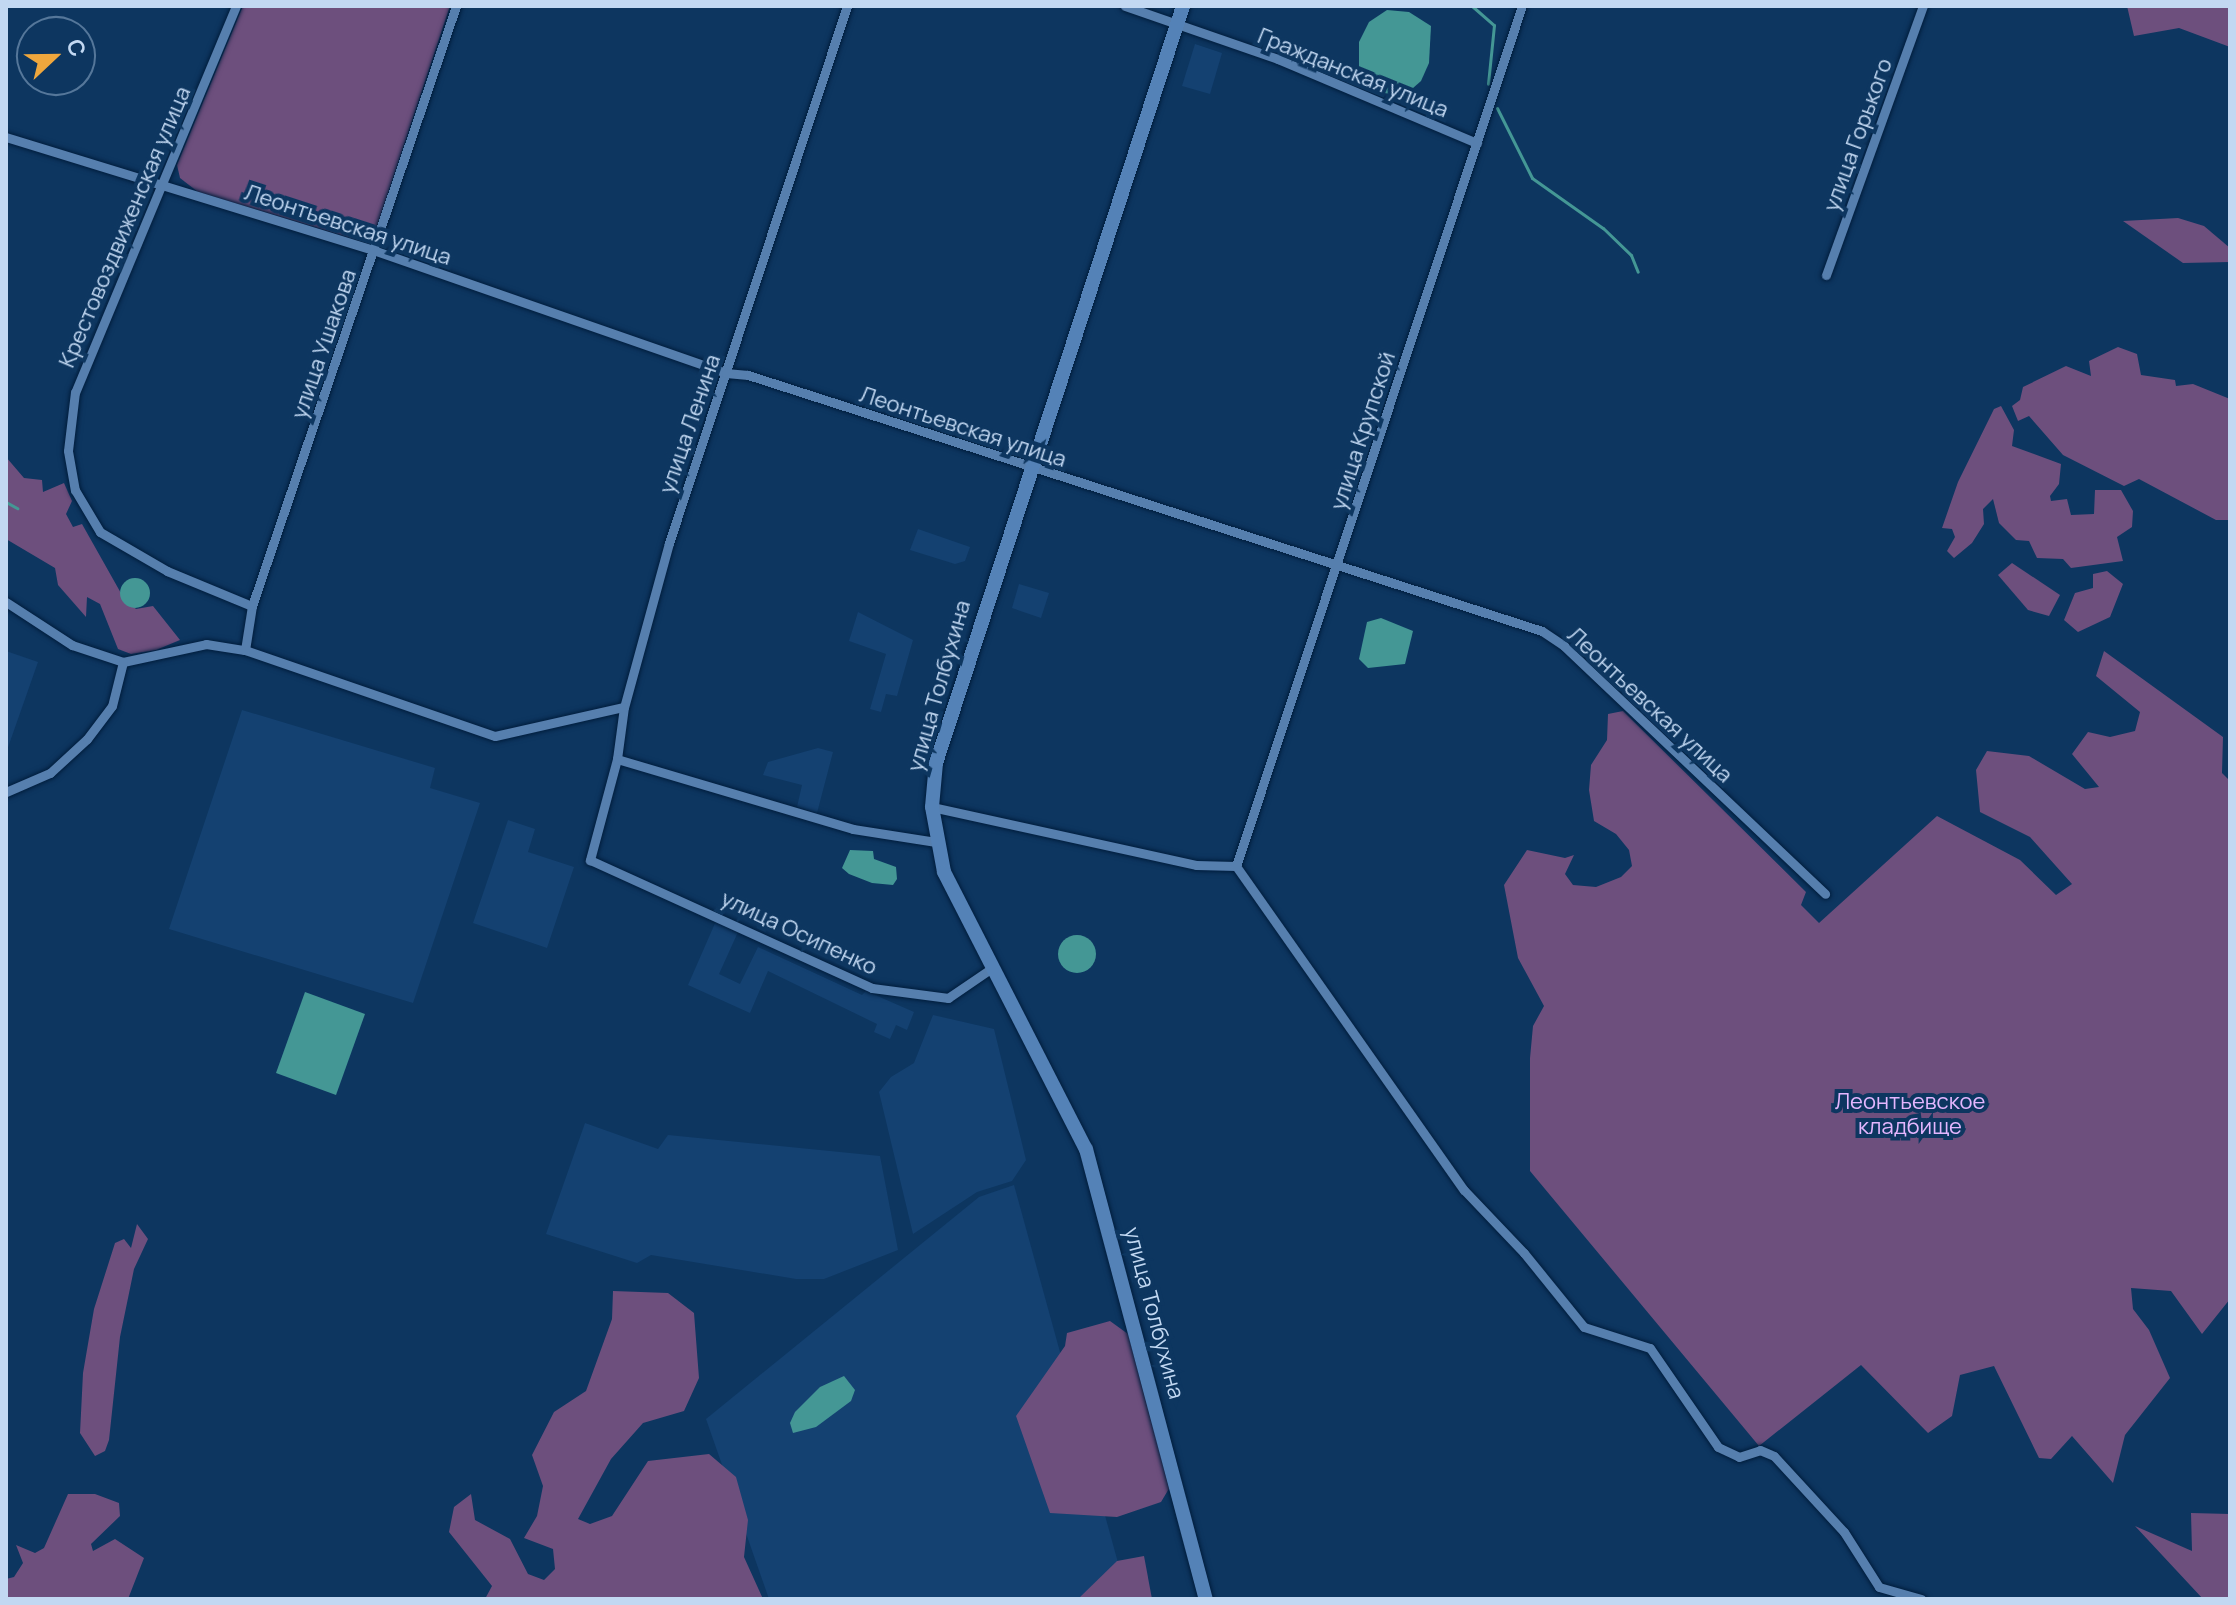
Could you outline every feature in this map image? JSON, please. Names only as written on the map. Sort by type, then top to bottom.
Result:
[{"type":"main road","name":"улица Толбухина","points":[[1183,6],[936,763],[932,807],[936,842],[944,872],[1086,1149],[1206,1599]]},
{"type":"street","name":"Крестовоздвиженская улица","points":[[236,6],[75,392],[69,467],[83,510],[114,542],[252,606]]},
{"type":"street","name":"улица Ушакова","points":[[245,650],[252,606],[376,251],[456,6]]},
{"type":"street","name":"улица Ленина","points":[[590,860],[617,759],[624,707],[669,543],[847,6]]},
{"type":"street","name":"Гражданская улица","points":[[1125,6],[1177,23],[1477,143]]},
{"type":"street","name":"улица Крупской","points":[[1236,866],[1522,6]]},
{"type":"street","name":"улица Горького","points":[[1826,275],[1923,6]]},
{"type":"street","name":"Леонтьевская улица","points":[[6,137],[376,251],[726,373],[748,375],[1333,567],[1542,631],[1564,646],[1825,894]]},
{"type":"street","points":[[6,602],[72,645],[123,662],[206,644],[245,650],[495,736],[624,707]]},
{"type":"street","points":[[6,792],[50,773],[87,739],[112,706],[123,662]]},
{"type":"street","points":[[617,759],[853,829],[936,842]]},
{"type":"street","points":[[932,807],[1196,865],[1236,866],[1464,1190],[1524,1253],[1584,1327],[1650,1348],[1718,1447],[1739,1457],[1760,1450],[1774,1456],[1844,1532],[1874,1582],[1921,1599]]},
{"type":"street","name":"улица Осипенко","points":[[590,860],[893,994],[948,998],[992,968]]},
{"type":"shaded area","points":[[1387,10],[1409,12],[1431,26],[1429,63],[1421,81],[1404,96],[1378,92],[1359,78],[1359,42],[1369,22]]},
{"type":"shaded area","points":[[1195,44],[1222,53],[1210,94],[1182,86]]},
{"type":"shaded area","points":[[918,529],[970,547],[965,561],[955,564],[910,550]]},
{"type":"shaded area","points":[[135,578],[145,583],[150,593],[145,603],[135,608],[125,603],[120,593],[125,583]]},
{"type":"shaded area","points":[[1019,584],[1049,593],[1041,618],[1012,608]]},
{"type":"shaded area","points":[[858,612],[913,640],[897,696],[886,694],[881,712],[870,709],[886,654],[849,641]]},
{"type":"shaded area","points":[[1381,618],[1413,631],[1405,664],[1368,668],[1359,659],[1367,622]]},
{"type":"shaded area","points":[[6,651],[38,662],[6,753]]},
{"type":"shaded area","points":[[242,710],[435,768],[430,788],[480,803],[413,1003],[169,929]]},
{"type":"shaded area","points":[[818,748],[833,752],[817,813],[797,807],[802,785],[763,775],[768,762]]},
{"type":"shaded area","points":[[508,820],[535,829],[528,852],[574,867],[547,948],[473,923]]},
{"type":"shaded area","points":[[850,850],[873,851],[874,859],[896,867],[897,879],[893,885],[872,883],[849,874],[842,868]]},
{"type":"shaded area","points":[[716,921],[738,932],[719,974],[740,984],[758,947],[862,995],[866,991],[914,1012],[907,1030],[896,1025],[890,1039],[874,1032],[877,1024],[768,971],[750,1013],[688,985]]},
{"type":"shaded area","points":[[1077,935],[1090,941],[1096,954],[1090,967],[1077,973],[1064,967],[1058,954],[1064,941]]},
{"type":"shaded area","points":[[305,992],[365,1014],[336,1095],[276,1073]]},
{"type":"shaded area","points":[[933,1015],[994,1029],[1026,1160],[1012,1181],[977,1192],[913,1234],[879,1092],[891,1077],[914,1063]]},
{"type":"shaded area","points":[[585,1123],[658,1149],[668,1135],[880,1156],[898,1250],[824,1279],[796,1279],[651,1255],[637,1263],[546,1234]]},
{"type":"shaded area","points":[[1014,1185],[1128,1599],[769,1599],[706,1419],[979,1197]]},
{"type":"shaded area","points":[[844,1376],[855,1390],[851,1401],[816,1427],[793,1433],[790,1423],[795,1412],[820,1387]]},
{"type":"green space","points":[[243,6],[450,6],[371,244],[198,192],[180,178],[177,165]]},
{"type":"green space","points":[[2127,6],[2230,6],[2230,47],[2179,28],[2134,36]]},
{"type":"green space","points":[[2178,218],[2204,226],[2230,248],[2230,262],[2183,263],[2123,221]]},
{"type":"green space","points":[[2118,347],[2137,354],[2141,375],[2175,380],[2176,386],[2193,384],[2230,399],[2230,520],[2216,520],[2139,479],[2124,486],[2063,455],[2029,416],[2018,421],[2012,406],[2020,400],[2023,387],[2066,366],[2091,376],[2089,361]]},
{"type":"green space","points":[[2001,406],[2014,430],[2012,446],[2061,464],[2059,484],[2050,496],[2051,501],[2067,499],[2071,515],[2094,514],[2095,490],[2121,490],[2133,511],[2132,527],[2117,537],[2123,561],[2071,568],[2063,559],[2037,558],[2029,541],[2016,540],[1999,523],[1993,499],[1983,509],[1984,524],[1972,543],[1954,558],[1947,551],[1955,537],[1952,529],[1942,528],[1958,482],[1994,409]]},
{"type":"green space","points":[[6,457],[24,478],[42,480],[43,492],[64,483],[72,501],[66,514],[73,527],[82,524],[122,595],[136,609],[153,606],[180,640],[156,650],[131,654],[118,649],[100,604],[87,597],[86,617],[58,585],[55,568],[6,539]]},
{"type":"green space","points":[[2012,563],[2060,595],[2049,616],[2028,610],[1998,575]]},
{"type":"green space","points":[[2107,571],[2123,584],[2110,617],[2078,632],[2064,620],[2075,593],[2093,588],[2093,574]]},
{"type":"green space","name":"Леонтьевское кладбище","points":[[2104,651],[2223,737],[2222,773],[2230,781],[2230,1299],[2202,1334],[2171,1291],[2131,1288],[2133,1309],[2149,1330],[2170,1378],[2125,1435],[2113,1483],[2072,1436],[2051,1459],[2039,1458],[1994,1366],[1960,1375],[1952,1416],[1928,1433],[1861,1365],[1759,1446],[1530,1171],[1530,1058],[1533,1026],[1544,1006],[1518,958],[1504,885],[1527,850],[1565,858],[1574,855],[1565,874],[1573,885],[1596,887],[1621,877],[1632,866],[1629,850],[1616,834],[1594,821],[1589,790],[1591,765],[1607,740],[1608,714],[1623,711],[1806,892],[1801,905],[1819,923],[1937,816],[2020,860],[2056,895],[2072,884],[2030,837],[1980,812],[1976,770],[1987,751],[2029,756],[2085,789],[2099,787],[2072,754],[2088,732],[2110,737],[2135,731],[2140,712],[2096,676]]},
{"type":"green space","points":[[137,1224],[148,1239],[134,1269],[120,1337],[109,1440],[105,1451],[95,1456],[80,1433],[83,1373],[94,1309],[115,1243],[124,1239],[131,1248]]},
{"type":"green space","points":[[613,1291],[668,1293],[694,1313],[699,1378],[684,1411],[643,1423],[611,1459],[578,1519],[590,1524],[612,1516],[648,1461],[709,1454],[736,1477],[748,1520],[744,1557],[763,1599],[485,1599],[492,1586],[449,1532],[454,1507],[471,1494],[475,1520],[510,1539],[528,1574],[544,1580],[555,1569],[553,1549],[524,1538],[537,1516],[543,1486],[532,1455],[554,1412],[586,1391],[612,1319]]},
{"type":"green space","points":[[1110,1321],[1128,1334],[1170,1487],[1161,1502],[1117,1517],[1050,1513],[1016,1416],[1065,1346],[1067,1333]]},
{"type":"green space","points":[[68,1494],[95,1494],[119,1503],[120,1516],[91,1544],[93,1551],[115,1539],[144,1558],[128,1599],[6,1599],[6,1579],[14,1577],[23,1563],[16,1545],[35,1553],[44,1548]]},
{"type":"green space","points":[[2191,1513],[2230,1514],[2230,1599],[2203,1599],[2135,1526],[2192,1551]]},
{"type":"green space","points":[[1144,1556],[1152,1599],[1078,1599],[1117,1561]]},
{"type":"waterway","points":[[1472,6],[1494,25],[1488,84]]},
{"type":"waterway","points":[[1497,108],[1532,178],[1603,228],[1631,255],[1638,272]]},
{"type":"waterway","points":[[6,502],[17,508]]}]
